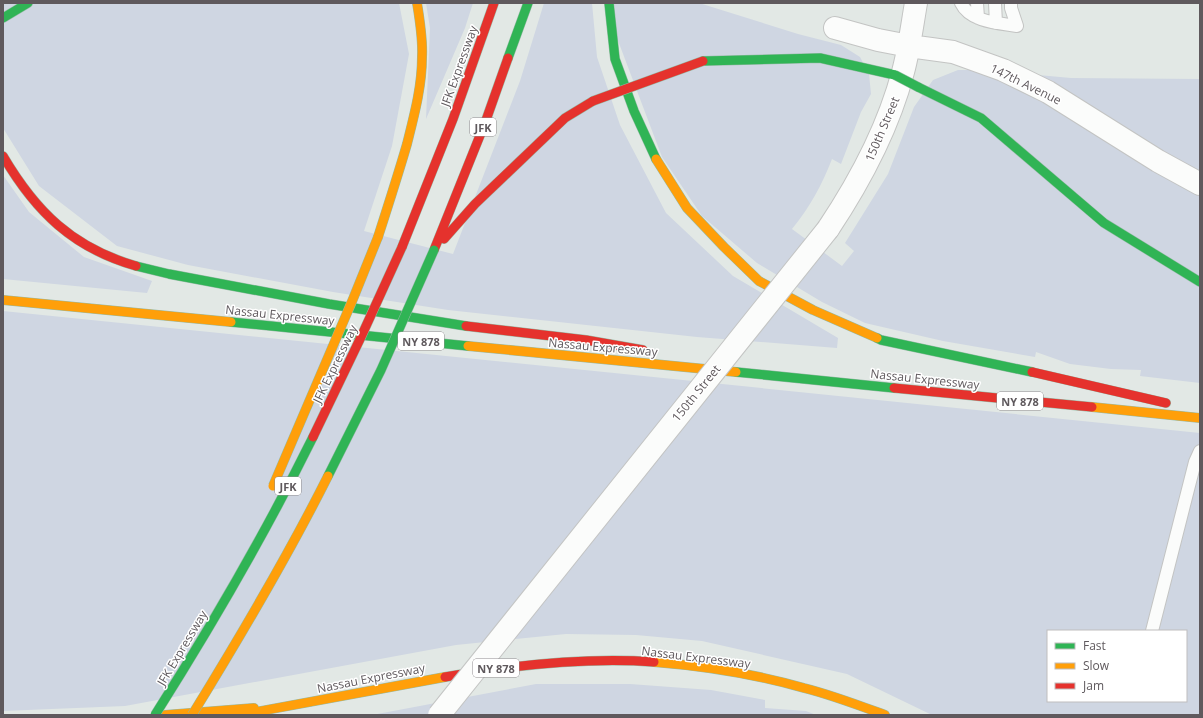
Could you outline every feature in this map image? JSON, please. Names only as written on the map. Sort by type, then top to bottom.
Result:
[{"type":"highway","points":[[3,18],[28,3]]},
{"type":"highway","points":[[269,496],[378,237],[402,162],[420,91],[423,52],[422,32],[417,3]]},
{"type":"highway","name":"JFK Expressway","points":[[155,715],[250,557],[290,483],[343,374],[402,247],[453,119],[494,3]]},
{"type":"highway","name":"JFK","points":[[192,715],[264,595],[324,484],[383,364],[434,250],[485,123],[528,3]]},
{"type":"highway","points":[[609,3],[615,60],[634,111],[656,158],[687,208],[759,281],[813,310],[881,340],[1024,370],[1200,411]]},
{"type":"highway","points":[[434,250],[475,204],[565,118],[593,101],[703,61],[820,58],[895,75],[981,118],[1104,223],[1200,282]]},
{"type":"highway","points":[[3,156],[11,170],[37,206],[52,220],[69,234],[86,245],[104,255],[125,263],[169,274],[329,304],[437,322],[586,340],[655,352]]},
{"type":"highway","name":"Nassau Expressway","points":[[3,300],[1200,418]]},
{"type":"highway","points":[[701,360],[840,383]]},
{"type":"highway","points":[[222,605],[253,532]]},
{"type":"highway","name":"Nassau Expressway","points":[[239,715],[457,674],[504,667],[555,662],[611,660],[686,665],[759,677],[794,685],[841,699],[885,715]]},
{"type":"highway","points":[[165,715],[297,704]]},
{"type":"street","name":"150th Street","points":[[439,715],[828,229],[863,173],[896,96],[904,71],[916,3]]},
{"type":"street","name":"147th Avenue","points":[[835,28],[878,40],[953,52],[1003,70],[1048,92],[1158,161],[1200,184]]},
{"type":"lane","points":[[961,3],[964,10],[978,18],[1016,26],[1011,3]]},
{"type":"lane","points":[[977,3],[978,18]]},
{"type":"lane","points":[[995,3],[996,23]]},
{"type":"lane","points":[[1152,630],[1195,462],[1200,450]]},
{"type":"shaded area","points":[[4,3],[399,3],[409,54],[392,146],[364,231],[453,254],[520,81],[544,3],[592,3],[597,57],[620,125],[666,213],[733,276],[838,338],[837,348],[697,337],[448,310],[333,292],[188,265],[117,246],[39,186],[3,128]]},
{"type":"shaded area","points":[[426,3],[473,3],[465,28],[426,119],[430,28]]},
{"type":"shaded area","points":[[614,3],[699,3],[798,34],[841,45],[860,57],[869,74],[871,94],[861,112],[841,164],[832,159],[815,196],[792,229],[842,266],[854,251],[845,243],[888,174],[914,107],[933,80],[958,70],[982,70],[1071,78],[1200,79],[1200,383],[1140,376],[1141,370],[1111,369],[1070,364],[1036,352],[1035,357],[943,341],[865,323],[822,302],[757,263],[702,216],[662,157],[617,38]]},
{"type":"shaded area","points":[[3,175],[29,212],[84,257],[152,281],[147,293],[3,279]]},
{"type":"shaded area","points":[[3,311],[1200,433],[1200,715],[932,715],[847,674],[702,641],[636,635],[566,634],[456,645],[125,706],[3,711]]},
{"type":"shaded area","points":[[536,684],[630,684],[711,690],[765,700],[765,708],[806,711],[816,715],[372,715]]},
{"type":"traffic: fast","points":[[3,18],[28,3]]},
{"type":"traffic: fast","points":[[508,58],[528,3]]},
{"type":"traffic: fast","points":[[609,3],[615,59],[634,111],[656,159]]},
{"type":"traffic: fast","points":[[703,61],[820,58],[895,75]]},
{"type":"traffic: fast","points":[[895,75],[918,87]]},
{"type":"traffic: fast","points":[[918,87],[981,118],[1104,223],[1200,282]]},
{"type":"traffic: fast","points":[[328,476],[381,370],[434,250]]},
{"type":"traffic: fast","points":[[136,266],[169,274],[329,304],[466,326]]},
{"type":"traffic: fast","points":[[231,322],[468,346]]},
{"type":"traffic: fast","points":[[877,338],[1032,372]]},
{"type":"traffic: fast","points":[[736,372],[894,388]]},
{"type":"traffic: fast","points":[[155,715],[238,578],[313,437]]},
{"type":"traffic: slow","points":[[378,237],[407,144],[419,90],[422,68],[422,44],[417,3]]},
{"type":"traffic: slow","points":[[656,159],[687,208],[759,281],[813,310],[877,338]]},
{"type":"traffic: slow","points":[[273,486],[378,237]]},
{"type":"traffic: slow","points":[[3,300],[231,322]]},
{"type":"traffic: slow","points":[[468,346],[736,372]]},
{"type":"traffic: slow","points":[[1092,407],[1200,418]]},
{"type":"traffic: slow","points":[[192,715],[263,597],[328,476]]},
{"type":"traffic: slow","points":[[654,662],[711,668],[786,683],[845,700],[885,715]]},
{"type":"traffic: slow","points":[[239,715],[445,677]]},
{"type":"traffic: slow","points":[[165,715],[254,708]]},
{"type":"traffic: jam","points":[[402,247],[453,119],[494,3]]},
{"type":"traffic: jam","points":[[434,250],[485,123],[508,58]]},
{"type":"traffic: jam","points":[[593,101],[703,61]]},
{"type":"traffic: jam","points":[[444,239],[475,204],[565,118],[593,101]]},
{"type":"traffic: jam","points":[[3,156],[29,194],[43,211],[58,225],[93,249],[136,266]]},
{"type":"traffic: jam","points":[[313,437],[402,247]]},
{"type":"traffic: jam","points":[[466,326],[586,340],[643,350]]},
{"type":"traffic: jam","points":[[1032,372],[1166,403]]},
{"type":"traffic: jam","points":[[894,388],[1092,407]]},
{"type":"traffic: jam","points":[[445,677],[497,669],[575,661],[654,662]]}]
